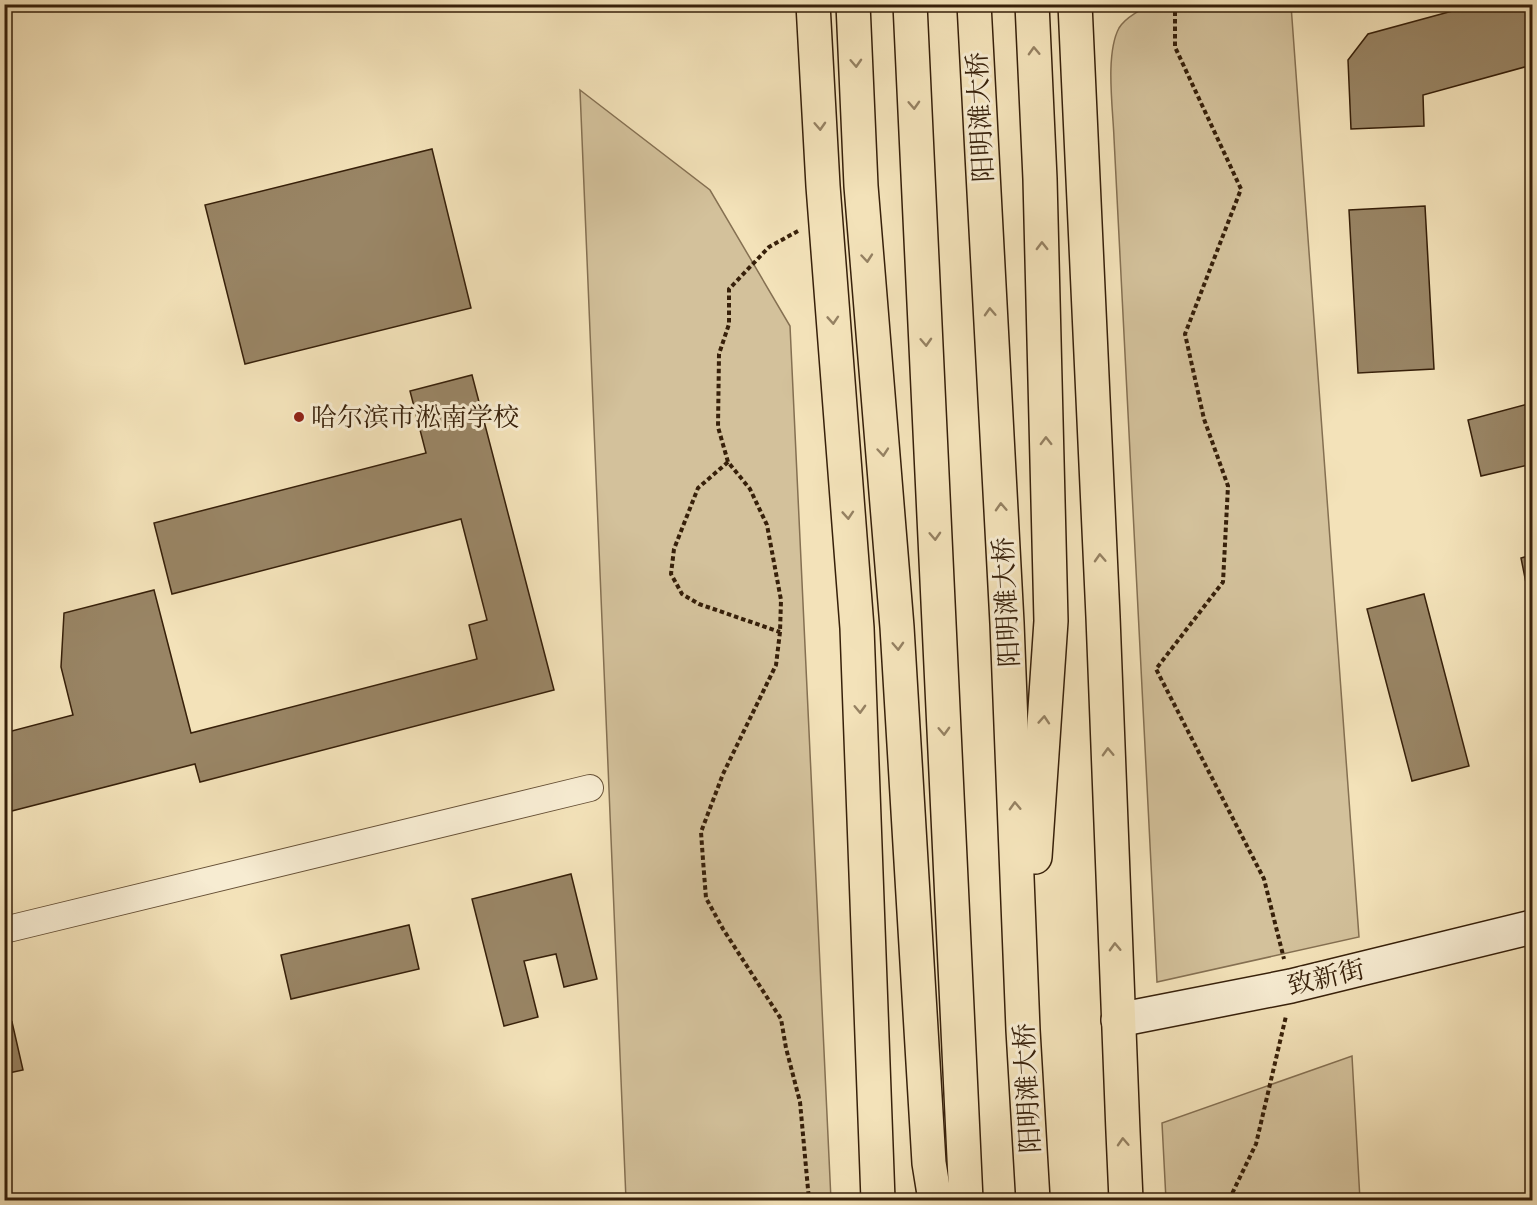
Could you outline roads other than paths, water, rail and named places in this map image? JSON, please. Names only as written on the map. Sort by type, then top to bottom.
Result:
[{"type":"highway","points":[[813,4],[825,216],[857,628],[870,1042],[878,1200]]},
{"type":"highway","points":[[853,4],[861,186],[897,627],[929,1163],[935,1200]]},
{"type":"highway","points":[[909,4],[966,1200]]},
{"type":"highway","name":"阳明滩大桥","points":[[974,4],[1007,622],[1023,1030],[1033,1200]]},
{"type":"highway","points":[[1023,1030],[1051,621],[1040,179],[1032,4]]},
{"type":"highway","points":[[1076,4],[1126,1200]]},
{"type":"street","points":[[4,930],[590,788]]},
{"type":"street","name":"致新街","points":[[1290,994],[1533,927]]},
{"type":"street","name":"致新街","points":[[1118,1027],[1290,994],[1533,942]]},
{"type":"place","name":"哈尔滨市淞南学校","points":[[299,417]]}]
